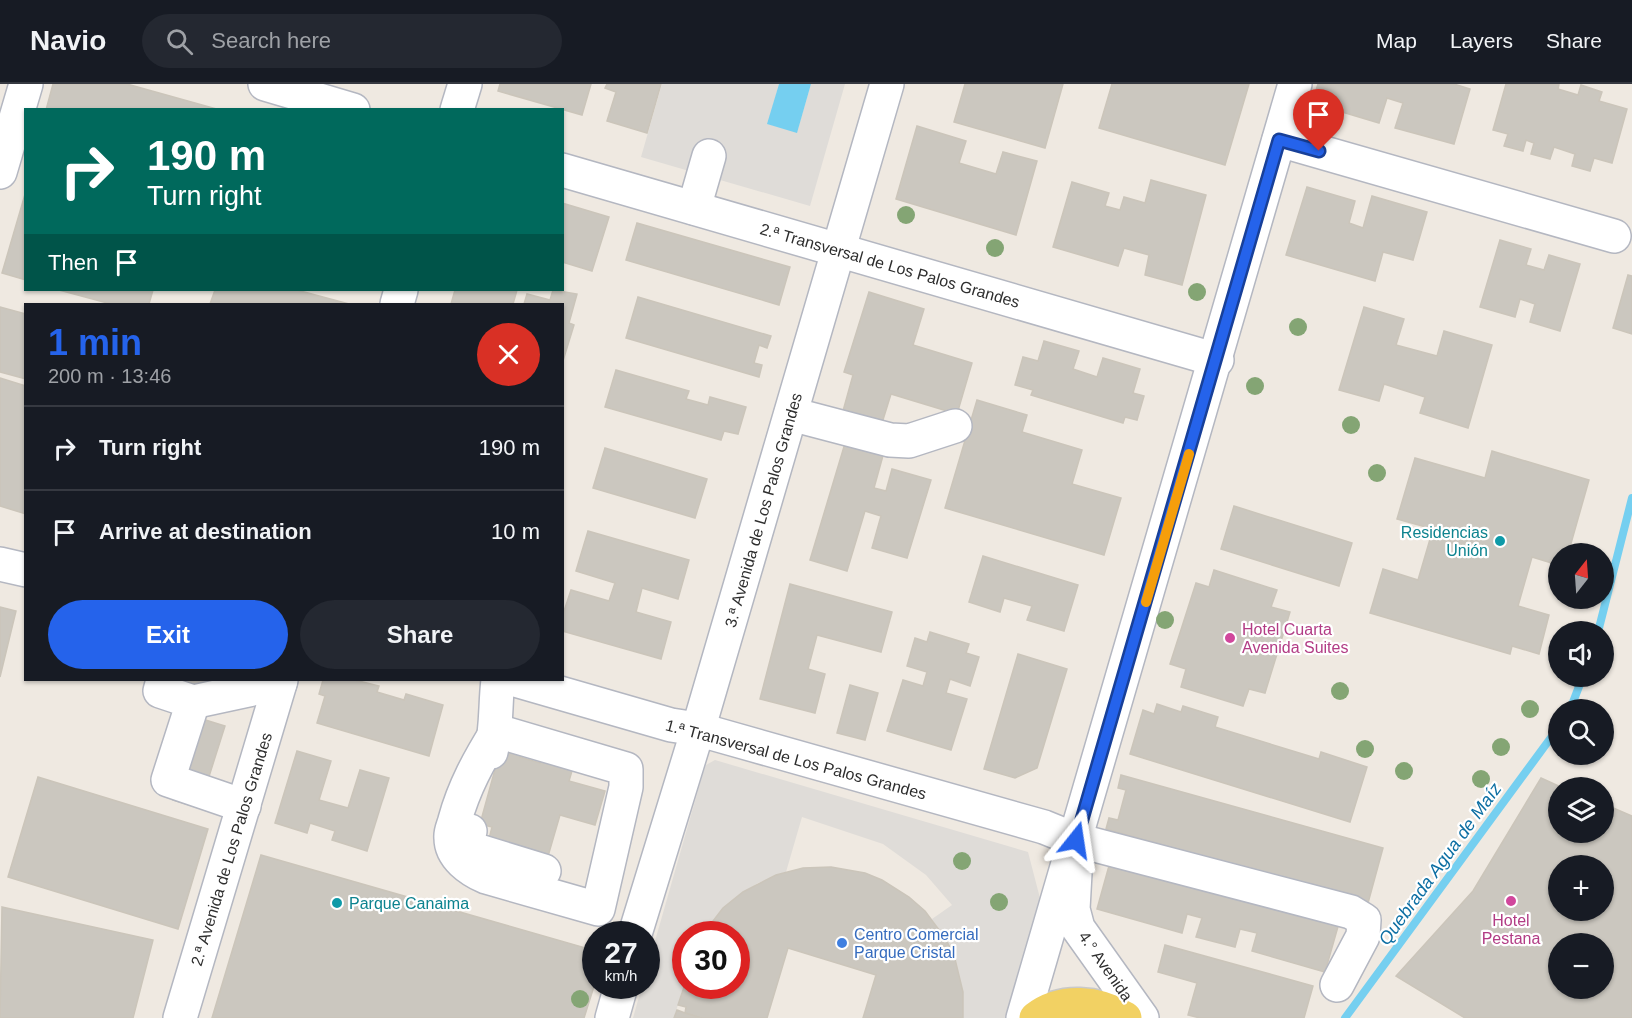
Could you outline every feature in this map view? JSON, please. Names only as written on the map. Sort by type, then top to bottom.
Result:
[{"type":"main road","points":[[1036,1018],[1053,1008],[1082,1003],[1115,1012],[1125,1018]]},
{"type":"street","points":[[0,172],[26,84]]},
{"type":"street","points":[[265,84],[346,108]]},
{"type":"street","points":[[458,108],[465,84]]},
{"type":"street","name":"3.ª Avenida de Los Palos Grandes","points":[[639,921],[887,84]]},
{"type":"street","points":[[1023,1018],[1217,360],[1295,84]]},
{"type":"street","points":[[1279,140],[1614,236]]},
{"type":"street","points":[[694,208],[709,156]]},
{"type":"street","name":"2.ª Transversal de Los Palos Grandes","points":[[564,171],[1217,360]]},
{"type":"street","points":[[791,414],[890,440],[909,441],[955,426]]},
{"type":"street","points":[[0,564],[24,570]]},
{"type":"street","points":[[163,681],[160,691],[193,702],[281,681]]},
{"type":"street","name":"2.ª Avenida de Los Palos Grandes","points":[[180,1018],[281,681]]},
{"type":"street","points":[[498,681],[495,708],[497,731],[473,770],[451,837],[455,852],[469,870],[486,877],[598,909],[626,787],[626,769],[641,717]]},
{"type":"street","name":"1.ª Transversal de Los Palos Grandes","points":[[518,681],[641,717],[697,729],[1044,827],[1076,840],[1351,912],[1364,920],[1363,936],[1337,985]]},
{"type":"street","points":[[193,702],[168,780],[244,806]]},
{"type":"street","points":[[497,731],[626,769]]},
{"type":"street","name":"4.° Avenida","points":[[1076,840],[1073,909],[1078,928],[1142,1018]]},
{"type":"street","points":[[612,1018],[617,999]]},
{"type":"shaded area","points":[[662,84],[779,84],[768,124],[797,132],[811,84],[845,84],[810,206],[641,157]]},
{"type":"shaded area","points":[[715,760],[1028,852],[1041,902],[1010,1018],[963,1018],[963,992],[954,955],[932,919],[952,905],[926,875],[883,844],[802,817],[786,872],[758,883],[734,899],[715,921],[672,921],[672,999],[680,999],[674,1018],[633,1018],[638,999],[660,999],[660,924],[706,765]]},
{"type":"water","points":[[779,84],[811,84],[797,133],[767,124]]},
{"type":"building","points":[[53,84],[127,84],[213,108],[47,108]]},
{"type":"building","points":[[500,84],[591,84],[582,115],[498,91]]},
{"type":"building","points":[[607,84],[661,84],[647,133],[607,121],[616,92],[605,88]]},
{"type":"building","points":[[965,84],[1063,84],[1045,148],[954,122]]},
{"type":"building","points":[[1112,84],[1249,84],[1225,165],[1099,128]]},
{"type":"building","points":[[1318,84],[1454,84],[1470,89],[1454,144],[1395,128],[1403,103],[1387,98],[1379,123],[1312,103]]},
{"type":"building","points":[[1506,84],[1559,84],[1558,89],[1578,95],[1581,85],[1602,92],[1599,101],[1627,109],[1612,163],[1594,158],[1590,171],[1572,166],[1575,154],[1554,147],[1550,159],[1531,154],[1534,143],[1526,140],[1523,151],[1504,146],[1508,134],[1493,130]]},
{"type":"building","points":[[917,126],[966,141],[959,163],[996,174],[1003,152],[1037,161],[1016,235],[896,199]]},
{"type":"building","points":[[1151,180],[1206,195],[1182,285],[1145,275],[1149,255],[1124,248],[1118,266],[1053,247],[1072,182],[1109,193],[1105,206],[1120,210],[1124,197],[1145,203]]},
{"type":"building","points":[[1307,187],[1355,201],[1349,223],[1363,228],[1372,196],[1427,212],[1413,260],[1383,252],[1375,281],[1286,255]]},
{"type":"building","points":[[24,198],[24,279],[2,273]]},
{"type":"building","points":[[564,204],[609,217],[592,271],[564,263]]},
{"type":"building","points":[[637,223],[790,267],[779,305],[626,260]]},
{"type":"building","points":[[1500,240],[1531,249],[1526,265],[1544,270],[1549,255],[1580,264],[1560,331],[1530,322],[1535,304],[1520,299],[1515,317],[1480,307]]},
{"type":"building","points":[[1628,275],[1632,276],[1632,334],[1613,328]]},
{"type":"building","points":[[63,291],[153,291],[149,303],[107,303]]},
{"type":"building","points":[[215,291],[301,291],[345,303],[210,303]]},
{"type":"building","points":[[455,291],[517,291],[513,303],[451,303]]},
{"type":"building","points":[[553,291],[577,294],[569,323],[574,325],[564,358],[564,303],[524,303],[527,294],[550,300]]},
{"type":"building","points":[[869,292],[924,309],[913,345],[972,363],[957,414],[891,394],[882,423],[843,411],[853,375],[844,372]]},
{"type":"building","points":[[638,297],[771,336],[767,348],[759,345],[754,363],[762,365],[759,377],[626,338]]},
{"type":"building","points":[[0,307],[24,313],[24,378],[0,372]]},
{"type":"building","points":[[1364,307],[1404,319],[1396,345],[1437,356],[1444,331],[1492,345],[1468,428],[1420,413],[1425,397],[1384,384],[1379,401],[1339,390]]},
{"type":"building","points":[[1044,341],[1079,351],[1073,369],[1097,377],[1103,358],[1140,369],[1133,393],[1144,396],[1137,420],[1125,417],[1123,423],[1031,395],[1033,390],[1015,385],[1023,357],[1038,361]]},
{"type":"building","points":[[616,370],[689,391],[686,399],[708,405],[710,397],[746,407],[738,434],[724,431],[721,440],[605,407]]},
{"type":"building","points":[[0,378],[24,385],[24,513],[0,506]]},
{"type":"building","points":[[977,400],[1027,415],[1022,432],[1082,450],[1072,484],[1121,498],[1104,555],[945,508]]},
{"type":"building","points":[[846,440],[884,452],[874,488],[886,491],[892,469],[931,480],[907,558],[872,548],[881,516],[865,511],[847,571],[810,560]]},
{"type":"building","points":[[605,448],[707,479],[695,518],[593,488]]},
{"type":"building","name":"Residencias Unión","points":[[1492,451],[1589,480],[1571,543],[1548,543],[1548,562],[1532,557],[1518,606],[1549,615],[1539,654],[1512,646],[1510,654],[1370,613],[1383,569],[1418,580],[1433,529],[1397,519],[1415,458],[1485,478]]},
{"type":"building","points":[[1234,506],[1352,543],[1339,586],[1221,549]]},
{"type":"building","points":[[588,531],[689,560],[678,599],[642,588],[636,612],[671,622],[661,659],[564,632],[564,611],[571,590],[609,601],[615,583],[576,571]]},
{"type":"building","points":[[983,556],[1078,585],[1064,631],[1027,620],[1032,606],[1004,598],[1000,612],[969,602]]},
{"type":"building","name":"Hotel Cuarta Avenida Suites","points":[[1214,570],[1277,590],[1271,607],[1290,612],[1265,693],[1249,689],[1243,706],[1181,687],[1186,669],[1170,664],[1196,583],[1209,587]]},
{"type":"building","points":[[790,584],[892,612],[881,652],[817,635],[808,669],[825,674],[815,713],[760,699]]},
{"type":"building","points":[[0,607],[16,611],[0,677]]},
{"type":"building","points":[[930,632],[969,644],[966,653],[979,657],[970,686],[950,679],[946,693],[967,699],[951,750],[887,731],[903,680],[923,686],[927,672],[907,666],[915,638],[927,642]]},
{"type":"building","points":[[1018,654],[1067,669],[1037,768],[1015,778],[984,769]]},
{"type":"building","points":[[179,681],[208,681],[203,694],[177,686]]},
{"type":"building","points":[[323,681],[359,681],[379,686],[377,692],[404,700],[406,694],[443,705],[429,756],[317,723],[325,696],[319,694]]},
{"type":"building","points":[[850,685],[878,693],[865,740],[837,733]]},
{"type":"building","points":[[1157,704],[1181,712],[1183,706],[1218,717],[1215,727],[1319,759],[1321,752],[1367,767],[1350,822],[1130,754],[1143,710],[1154,714]]},
{"type":"building","points":[[199,718],[225,726],[199,808],[173,800]]},
{"type":"building","points":[[502,744],[522,750],[520,757],[540,763],[542,755],[574,764],[569,781],[605,791],[595,825],[560,815],[546,863],[487,847],[492,827],[480,824]]},
{"type":"building","points":[[297,751],[331,761],[319,800],[348,808],[360,770],[389,778],[367,851],[332,840],[335,831],[310,823],[307,833],[275,823]]},
{"type":"building","points":[[1121,775],[1383,848],[1368,903],[1106,829],[1109,818],[1118,820],[1126,790],[1118,788]]},
{"type":"building","points":[[38,777],[208,829],[178,929],[8,877]]},
{"type":"building","name":"Hotel Pestana","points":[[1541,778],[1548,781],[1548,843],[1614,843],[1614,808],[1632,816],[1632,1018],[1465,1018],[1396,976],[1473,891]]},
{"type":"building","name":"Parque Canaima","points":[[261,855],[582,947],[582,999],[590,999],[584,1018],[212,1018]]},
{"type":"building","points":[[1112,855],[1341,916],[1325,972],[1252,951],[1257,933],[1240,929],[1235,947],[1196,937],[1202,918],[1187,914],[1182,933],[1097,909]]},
{"type":"building","name":"Centro Comercial Parque Cristal","points":[[831,867],[865,873],[882,880],[909,897],[925,911],[945,938],[954,955],[963,992],[963,1018],[863,1018],[876,975],[788,948],[767,1018],[701,1018],[685,1013],[686,1007],[678,1005],[680,999],[750,999],[750,921],[713,921],[723,908],[743,892],[776,875],[803,868]]},
{"type":"building","points":[[2,907],[153,940],[133,1018],[0,1018]]},
{"type":"building","points":[[1165,945],[1313,986],[1304,1018],[1200,1018],[1188,1015],[1197,983],[1158,972]]},
{"type":"building","points":[[677,1010],[685,1013],[701,1018],[674,1018]]},
{"type":"waterway","name":"Quebrada Agua de Maíz","points":[[1601,621],[1632,498]]},
{"type":"waterway","name":"Quebrada Agua de Maíz","points":[[1574,699],[1579,687]]},
{"type":"waterway","name":"Quebrada Agua de Maíz","points":[[1345,1018],[1548,742]]},
{"type":"slow traffic","points":[[1146,602],[1189,454]]},
{"type":"place","name":"Residencias Unión","points":[[1500,541]]},
{"type":"place","name":"Hotel Cuarta Avenida Suites","points":[[1230,638]]},
{"type":"place","name":"Hotel Pestana","points":[[1511,901]]},
{"type":"place","name":"Parque Canaima","points":[[337,903]]},
{"type":"place","name":"Centro Comercial Parque Cristal","points":[[842,943]]},
{"type":"route","points":[[1076,840],[1279,140],[1319,151]]}]
